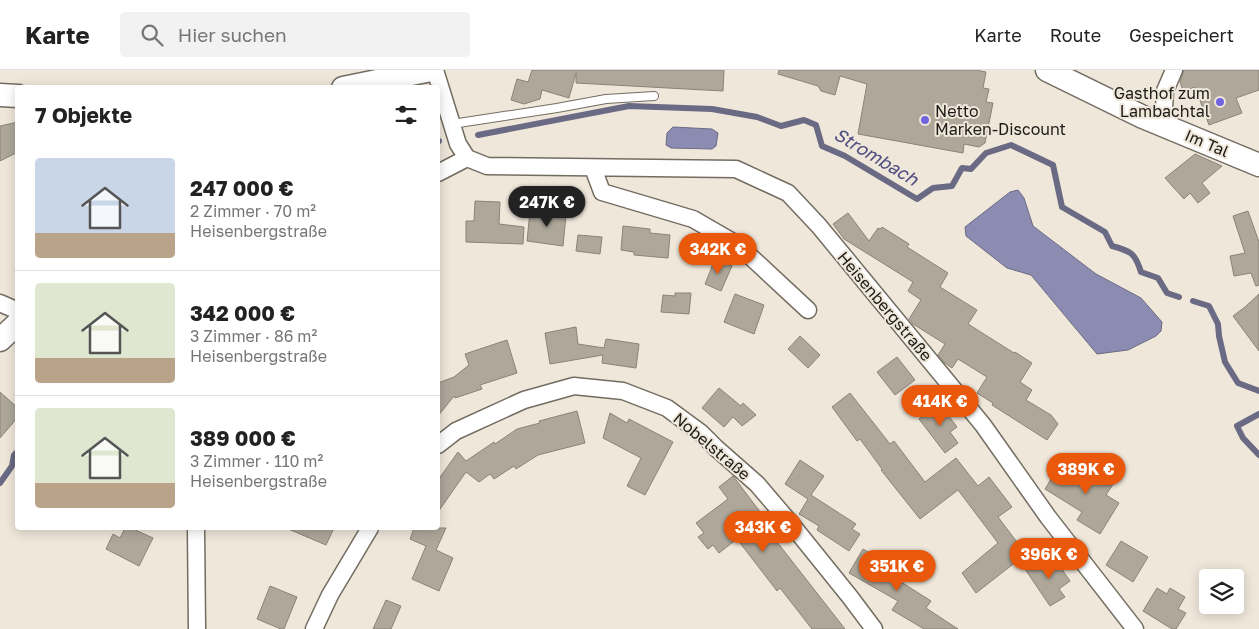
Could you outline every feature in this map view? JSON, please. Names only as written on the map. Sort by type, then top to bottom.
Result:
[{"type":"main road","points":[[358,85],[431,70]]},
{"type":"main road","name":"Im Tal","points":[[1050,71],[1143,117],[1259,165]]},
{"type":"main road","points":[[0,95],[15,96]]},
{"type":"main road","points":[[0,340],[15,326]]},
{"type":"street","points":[[435,70],[440,85]]},
{"type":"street","points":[[1163,125],[1165,91],[1174,70]]},
{"type":"street","points":[[440,86],[458,144],[468,158],[440,172]]},
{"type":"street","name":"Heisenbergstraße","points":[[468,158],[487,166],[736,168],[788,193],[819,226],[983,425],[1048,517],[1134,629]]},
{"type":"street","points":[[593,168],[602,192],[693,220],[738,245],[808,310]]},
{"type":"street","points":[[0,303],[15,310]]},
{"type":"street","name":"Nobelstraße","points":[[440,443],[456,431],[524,400],[574,386],[623,391],[667,408],[701,433],[757,484],[804,539],[874,629]]},
{"type":"street","points":[[196,530],[196,629]]},
{"type":"street","points":[[314,629],[330,595],[369,530]]},
{"type":"lane","points":[[452,124],[606,99],[654,96]]},
{"type":"water","points":[[673,127],[712,129],[718,133],[716,146],[712,149],[671,148],[666,145],[667,133]]},
{"type":"water","points":[[1018,190],[1024,198],[1033,226],[1096,274],[1141,298],[1162,322],[1161,331],[1156,336],[1128,350],[1097,354],[1031,275],[1007,268],[966,236],[965,227],[1010,192]]},
{"type":"building","points":[[532,70],[724,70],[723,91],[576,83],[576,73],[569,98],[542,90],[540,99],[524,104],[511,100],[517,79],[528,82]]},
{"type":"building","name":"Netto Marken-Discount","points":[[779,70],[976,70],[986,72],[983,88],[989,89],[986,102],[993,103],[985,143],[979,147],[964,144],[963,153],[858,134],[867,84],[840,76],[835,95],[821,91],[818,86],[778,74]]},
{"type":"building","points":[[1184,70],[1259,70],[1259,90],[1236,98],[1242,113],[1209,125],[1195,87],[1183,91],[1180,82]]},
{"type":"building","points":[[15,123],[15,154],[0,161],[0,126]]},
{"type":"building","points":[[1195,154],[1222,166],[1202,183],[1210,193],[1198,203],[1190,193],[1184,199],[1165,178]]},
{"type":"building","points":[[475,201],[500,202],[499,224],[524,227],[523,244],[466,242],[466,221],[474,221]]},
{"type":"building","points":[[530,211],[566,215],[563,246],[527,241]]},
{"type":"building","points":[[1248,211],[1259,242],[1259,285],[1256,286],[1251,273],[1234,276],[1230,256],[1245,253],[1233,216]]},
{"type":"building","points":[[848,213],[869,241],[878,228],[882,227],[909,244],[907,247],[948,273],[940,287],[977,310],[968,324],[1032,363],[1020,382],[1032,390],[1026,400],[1051,415],[1058,424],[1047,440],[992,405],[993,403],[977,393],[987,377],[958,359],[952,368],[945,363],[938,355],[945,344],[913,324],[909,319],[921,300],[908,291],[913,282],[844,239],[833,224]]},
{"type":"building","points":[[623,226],[650,229],[650,233],[670,235],[668,258],[634,255],[634,252],[621,250]]},
{"type":"building","points":[[578,235],[602,237],[600,254],[576,251]]},
{"type":"building","points":[[715,259],[732,266],[721,291],[705,284]]},
{"type":"building","points":[[675,293],[691,293],[689,314],[661,312],[663,295],[675,296]]},
{"type":"building","points":[[735,294],[764,305],[754,334],[724,322]]},
{"type":"building","points":[[1259,294],[1259,351],[1233,316]]},
{"type":"building","points":[[576,327],[578,344],[604,348],[606,339],[639,344],[636,368],[602,363],[603,355],[550,364],[545,333]]},
{"type":"building","points":[[800,336],[820,355],[808,368],[788,349]]},
{"type":"building","points":[[507,340],[517,373],[480,385],[482,389],[455,398],[454,396],[440,414],[440,382],[454,377],[469,365],[465,354]]},
{"type":"building","points":[[897,357],[915,380],[895,395],[877,372]]},
{"type":"building","points":[[719,388],[741,406],[743,403],[756,415],[742,426],[733,417],[724,427],[702,408]]},
{"type":"building","points":[[0,392],[15,405],[15,420],[0,438]]},
{"type":"building","points":[[850,393],[890,444],[894,441],[925,482],[956,458],[978,486],[989,477],[1012,507],[998,517],[1026,554],[976,593],[962,573],[998,543],[958,490],[920,519],[881,470],[860,439],[857,441],[832,407]]},
{"type":"building","points":[[939,403],[957,427],[950,432],[958,443],[945,453],[919,419]]},
{"type":"building","points":[[577,411],[585,443],[538,455],[516,469],[514,466],[494,479],[490,474],[479,482],[466,472],[440,509],[440,477],[458,452],[466,461],[517,429],[540,423],[539,421]]},
{"type":"building","points":[[610,413],[627,423],[629,419],[673,442],[645,495],[627,486],[641,458],[603,438]]},
{"type":"building","points":[[800,460],[824,476],[811,495],[856,524],[852,529],[860,534],[849,551],[817,530],[819,526],[799,514],[808,499],[785,484]]},
{"type":"building","points":[[1061,463],[1091,481],[1102,464],[1119,475],[1106,495],[1119,503],[1100,534],[1077,520],[1082,512],[1045,489]]},
{"type":"building","points":[[733,476],[767,521],[763,524],[845,629],[812,629],[780,588],[777,591],[737,539],[719,553],[713,545],[708,549],[698,537],[704,533],[696,523],[728,499],[719,487]]},
{"type":"building","points":[[440,528],[446,528],[436,550],[453,558],[439,591],[412,579],[426,546],[410,539],[413,530],[440,530]]},
{"type":"building","points":[[124,530],[135,530],[153,538],[139,566],[106,549],[113,534],[120,538]]},
{"type":"building","points":[[291,530],[333,530],[326,545]]},
{"type":"building","points":[[1121,541],[1148,557],[1133,582],[1106,565]]},
{"type":"building","points":[[863,549],[892,566],[887,573],[931,601],[926,608],[958,629],[924,629],[892,610],[898,601],[849,573]]},
{"type":"building","points":[[1054,558],[1070,581],[1059,589],[1065,597],[1050,606],[1025,569],[1038,560],[1042,566]]},
{"type":"building","points":[[270,586],[297,597],[284,629],[257,619]]},
{"type":"building","points":[[1157,588],[1167,594],[1170,588],[1185,597],[1178,609],[1186,613],[1176,629],[1172,629],[1143,611]]},
{"type":"building","points":[[386,600],[401,606],[391,629],[373,629]]},
{"type":"waterway","name":"Strombach","points":[[478,135],[629,106],[712,109],[757,117],[781,126],[804,120],[816,125],[822,146],[845,156],[917,199],[933,188],[952,186],[962,168],[971,169],[986,153],[1011,145],[1053,165],[1062,207],[1105,232],[1112,246],[1128,251],[1134,257],[1141,272],[1158,278],[1167,293],[1179,297]]},
{"type":"waterway","name":"Strombach","points":[[1193,301],[1209,306],[1218,324],[1225,362],[1238,383],[1259,391]]},
{"type":"waterway","name":"Strombach","points":[[1259,414],[1237,426],[1243,438],[1259,455]]},
{"type":"waterway","name":"Strombach","points":[[0,483],[12,466],[15,454]]},
{"type":"place","name":"Gasthof zum Lambachtal","points":[[1220,102]]},
{"type":"place","name":"Netto Marken-Discount","points":[[925,120]]}]
